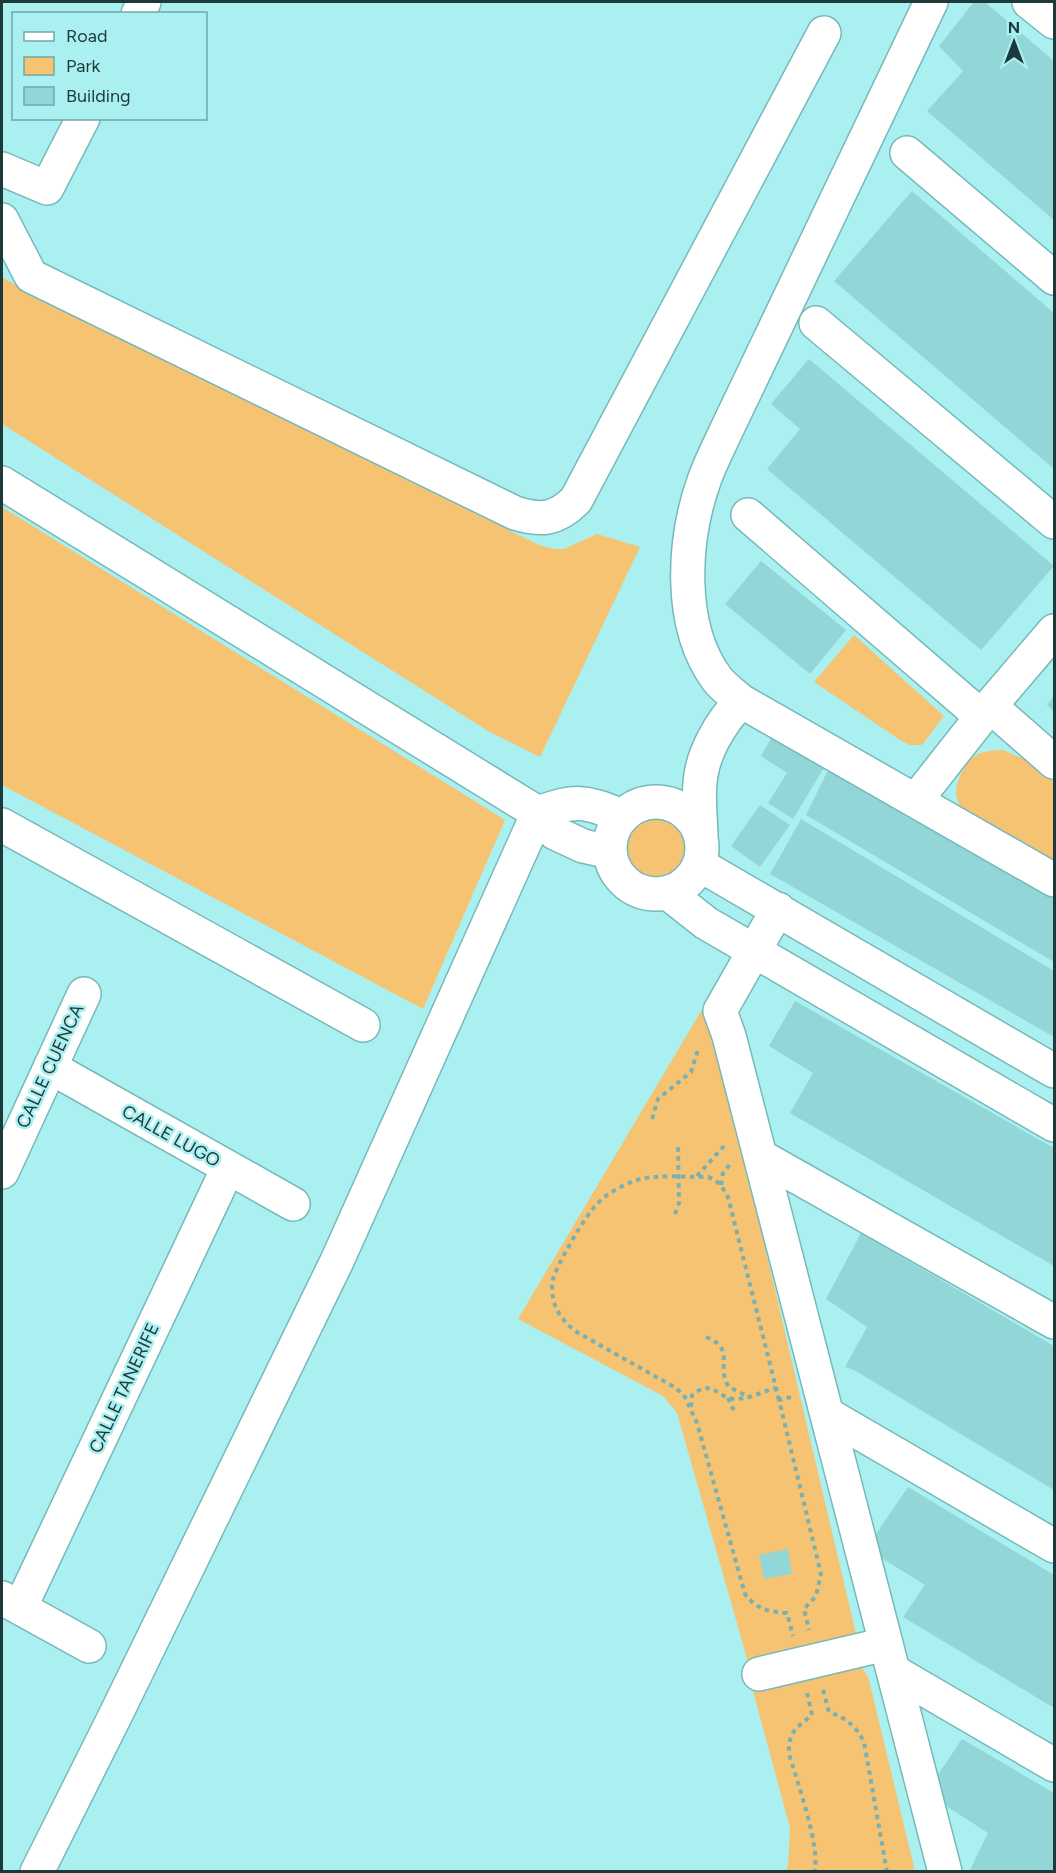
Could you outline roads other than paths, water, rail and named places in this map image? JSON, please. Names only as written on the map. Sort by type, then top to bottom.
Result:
[{"type":"street","points":[[931,2],[705,479],[691,531],[688,574],[692,618],[700,651],[718,680],[741,700],[1054,880]]},
{"type":"street","points":[[1029,2],[1054,22]]},
{"type":"street","points":[[2,220],[31,276],[515,513],[530,518],[544,518],[556,515],[576,500],[824,33]]},
{"type":"street","points":[[2,169],[47,188],[82,120]]},
{"type":"street","points":[[907,153],[1054,278]]},
{"type":"street","points":[[816,323],[1054,522]]},
{"type":"street","points":[[2,483],[538,813],[555,833],[583,846],[610,852]]},
{"type":"street","points":[[748,515],[986,712],[1054,762]]},
{"type":"street","points":[[916,800],[1054,631]]},
{"type":"street","points":[[701,852],[700,830],[689,814],[674,805],[655,801],[637,805],[622,816],[610,839],[610,852],[614,867],[623,880],[636,890],[652,894],[668,893],[682,887],[693,878],[701,852],[700,783],[704,762],[716,736],[731,711],[741,700]]},
{"type":"street","points":[[37,1872],[337,1261],[538,813],[564,803],[593,804],[622,816]]},
{"type":"street","points":[[2,825],[363,1025]]},
{"type":"street","points":[[701,852],[778,909],[1054,1071]]},
{"type":"street","points":[[668,893],[706,923],[1054,1125]]},
{"type":"street","points":[[778,909],[720,1011],[729,1036],[945,1872]]},
{"type":"street","name":"CALLE CUENCA","points":[[2,1172],[84,994]]},
{"type":"street","name":"CALLE LUGO","points":[[50,1067],[293,1204]]},
{"type":"street","points":[[757,1144],[1054,1322]]},
{"type":"street","name":"CALLE TANERIFE","points":[[11,1603],[228,1168]]},
{"type":"street","points":[[824,1402],[1054,1546]]},
{"type":"street","points":[[11,1603],[89,1647]]},
{"type":"street","points":[[759,1674],[808,1663],[890,1657],[1054,1765]]}]
